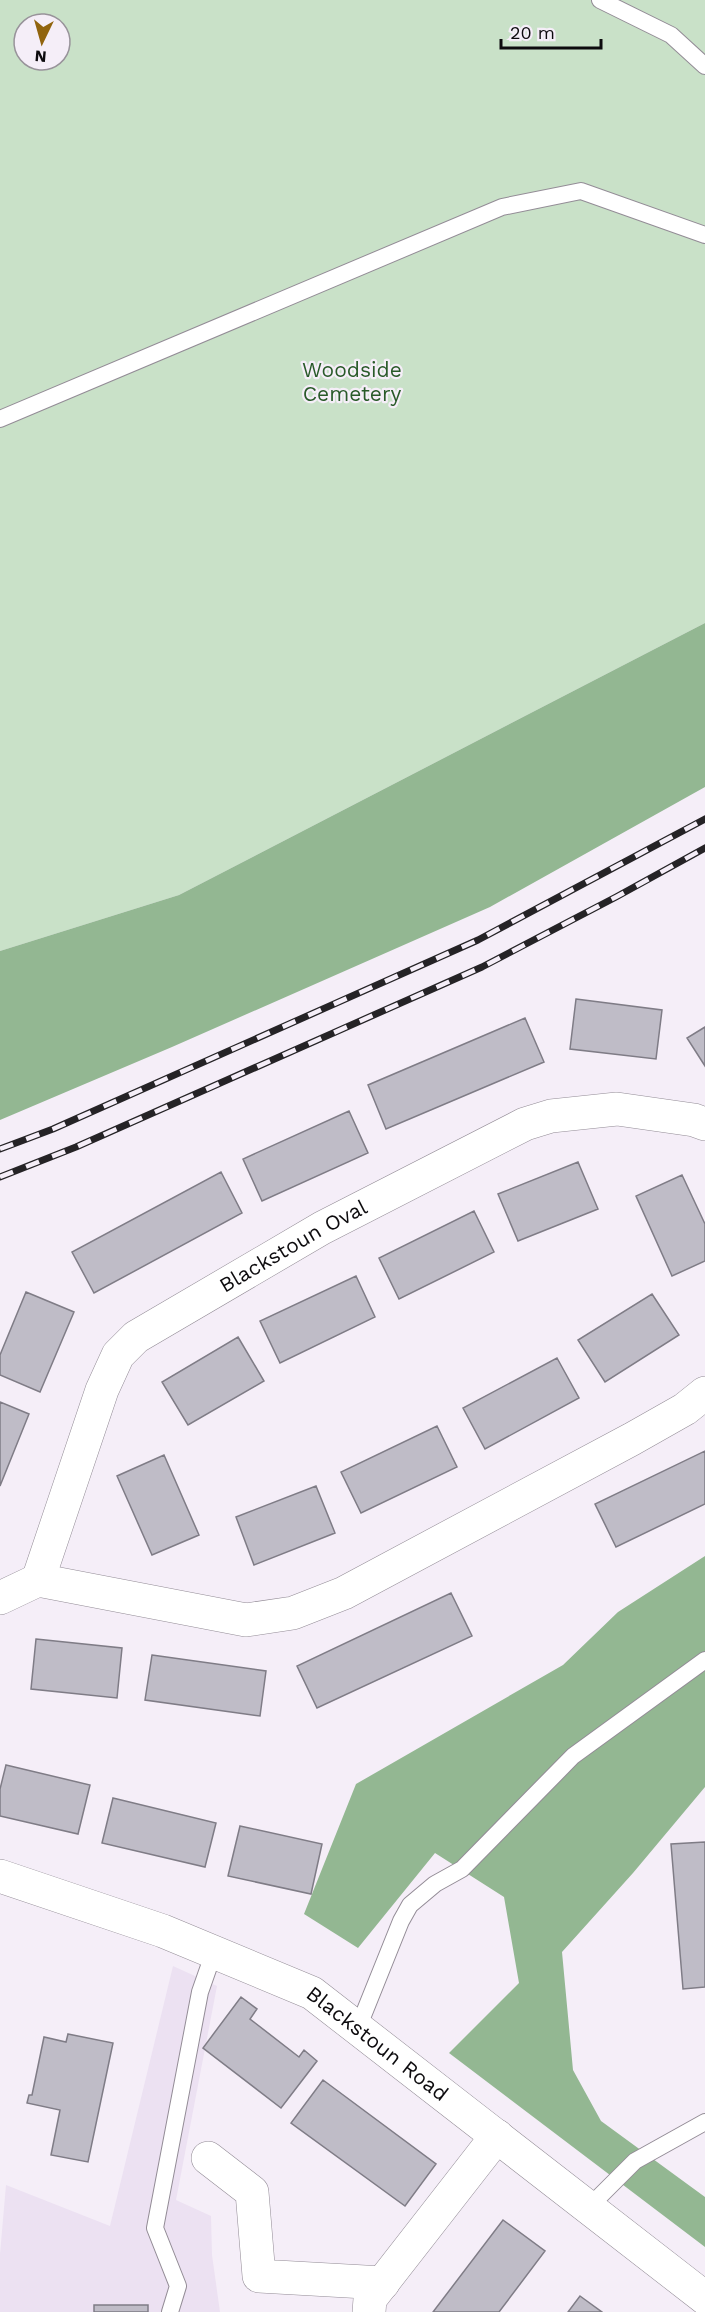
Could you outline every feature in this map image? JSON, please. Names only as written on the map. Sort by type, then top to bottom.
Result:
[{"type":"street","name":"Blackstoun Oval","points":[[38,1580],[102,1390],[118,1355],[136,1337],[322,1228],[525,1124],[551,1116],[616,1109],[694,1120],[705,1124]]},
{"type":"street","points":[[0,1598],[38,1580],[246,1620],[293,1613],[344,1593],[632,1439],[685,1409],[705,1394]]},
{"type":"street","name":"Blackstoun Road","points":[[0,1876],[163,1931],[312,1993],[705,2298]]},
{"type":"street","points":[[369,2312],[370,2299],[497,2136]]},
{"type":"street","points":[[208,2158],[252,2192],[259,2276],[383,2283]]},
{"type":"lane","points":[[600,0],[671,34],[705,66]]},
{"type":"lane","points":[[0,419],[502,207],[581,191],[705,235]]},
{"type":"lane","points":[[358,2028],[401,1921],[410,1905],[435,1884],[462,1869],[573,1756],[705,1660]]},
{"type":"lane","points":[[170,2312],[178,2286],[155,2228],[200,1992],[214,1952]]},
{"type":"lane","points":[[589,2207],[635,2161],[705,2122]]},
{"type":"shaded area","points":[[173,1966],[217,1986],[176,2200],[211,2216],[212,2255],[220,2312],[0,2312],[0,2254],[6,2185],[110,2226]]},
{"type":"green space","name":"Woodside Cemetery","points":[[0,0],[705,0],[705,623],[179,895],[0,951]]},
{"type":"green space","points":[[705,623],[705,787],[490,907],[0,1120],[0,951],[179,895]]},
{"type":"green space","points":[[705,1556],[705,1787],[633,1873],[562,1952],[573,2070],[601,2121],[705,2197],[705,2247],[449,2053],[519,1983],[504,1897],[435,1853],[358,1948],[304,1914],[356,1784],[563,1665],[618,1612]]},
{"type":"building","points":[[576,999],[662,1010],[656,1059],[570,1049]]},
{"type":"building","points":[[525,1018],[544,1062],[386,1129],[368,1085]]},
{"type":"building","points":[[705,1027],[705,1066],[687,1038]]},
{"type":"building","points":[[349,1111],[368,1153],[262,1201],[243,1159]]},
{"type":"building","points":[[578,1162],[598,1209],[518,1241],[498,1194]]},
{"type":"building","points":[[221,1172],[242,1213],[94,1293],[72,1252]]},
{"type":"building","points":[[682,1175],[705,1224],[705,1261],[672,1276],[636,1196]]},
{"type":"building","points":[[474,1211],[494,1252],[399,1299],[379,1258]]},
{"type":"building","points":[[356,1276],[375,1317],[280,1363],[260,1321]]},
{"type":"building","points":[[26,1292],[74,1312],[40,1392],[0,1375],[0,1355]]},
{"type":"building","points":[[652,1294],[679,1335],[605,1382],[578,1340]]},
{"type":"building","points":[[238,1337],[264,1381],[188,1425],[162,1382]]},
{"type":"building","points":[[557,1358],[579,1398],[485,1449],[463,1408]]},
{"type":"building","points":[[0,1402],[29,1414],[0,1486]]},
{"type":"building","points":[[437,1426],[457,1467],[361,1513],[341,1472]]},
{"type":"building","points":[[705,1451],[705,1504],[616,1547],[595,1504]]},
{"type":"building","points":[[164,1455],[199,1535],[152,1555],[117,1476]]},
{"type":"building","points":[[316,1486],[335,1533],[254,1565],[236,1517]]},
{"type":"building","points":[[451,1593],[472,1636],[317,1708],[297,1666]]},
{"type":"building","points":[[36,1639],[122,1648],[117,1698],[31,1689]]},
{"type":"building","points":[[152,1655],[266,1671],[260,1716],[145,1700]]},
{"type":"building","points":[[6,1765],[90,1785],[78,1834],[0,1816],[0,1789]]},
{"type":"building","points":[[113,1798],[216,1823],[205,1867],[102,1843]]},
{"type":"building","points":[[240,1826],[322,1844],[311,1894],[228,1876]]},
{"type":"building","points":[[705,1842],[705,1987],[683,1989],[671,1844]]},
{"type":"building","points":[[241,1997],[257,2009],[250,2019],[299,2057],[304,2050],[317,2061],[281,2108],[203,2048]]},
{"type":"building","points":[[68,2034],[113,2043],[88,2162],[51,2155],[60,2110],[27,2103],[29,2095],[32,2095],[44,2037],[66,2042]]},
{"type":"building","points":[[323,2080],[436,2164],[405,2206],[291,2123]]},
{"type":"building","points":[[503,2220],[545,2251],[499,2312],[433,2312]]},
{"type":"building","points":[[580,2296],[602,2312],[568,2312]]},
{"type":"building","points":[[94,2305],[148,2305],[148,2312],[94,2312]]},
{"type":"railway","points":[[0,1149],[53,1129],[478,940],[705,819]]},
{"type":"railway","points":[[0,1177],[76,1147],[482,967],[705,848]]}]
